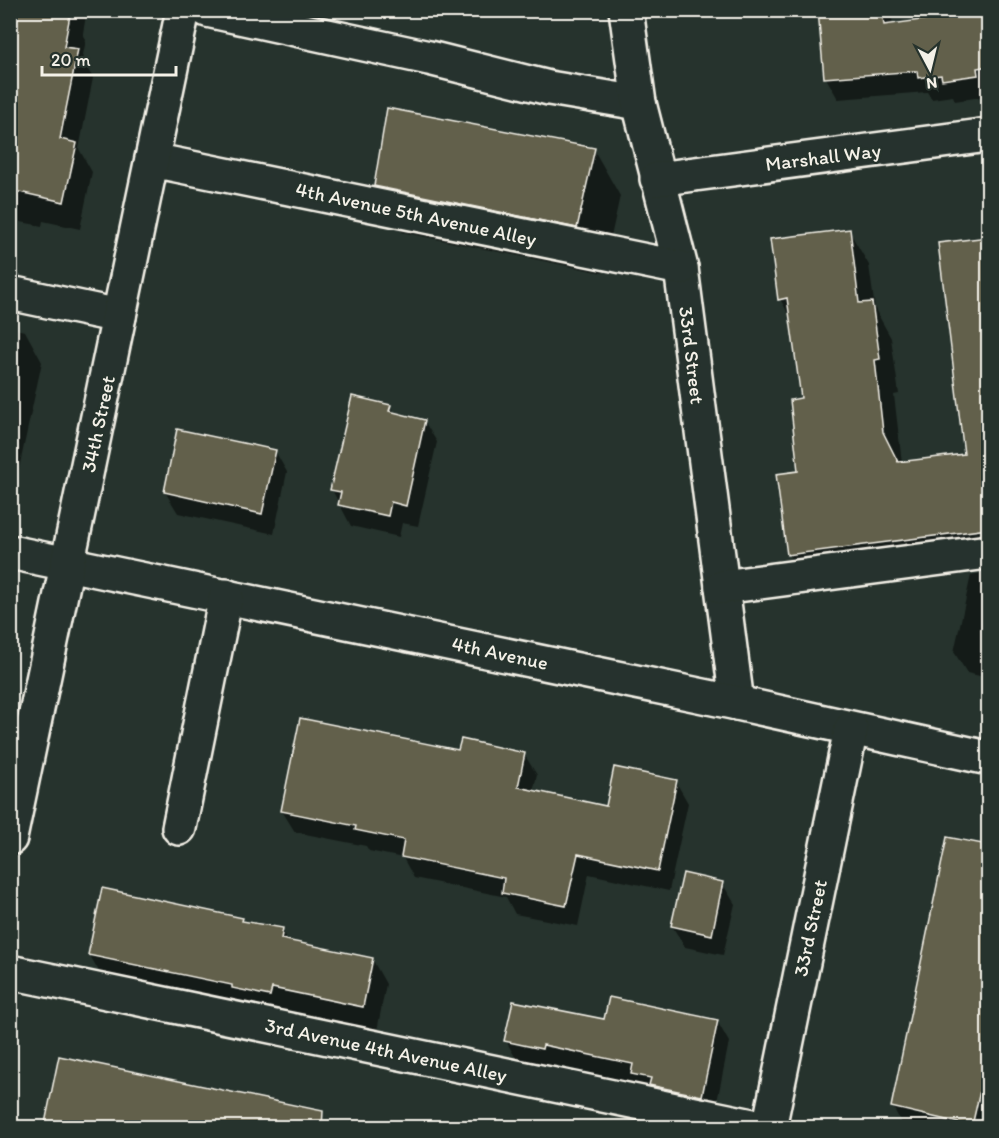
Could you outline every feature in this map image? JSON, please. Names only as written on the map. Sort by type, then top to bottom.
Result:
[{"type":"street","name":"34th Street","points":[[10,838],[183,10]]},
{"type":"street","points":[[207,10],[429,58],[549,88],[639,103]]},
{"type":"street","name":"33rd Street","points":[[626,10],[639,103],[681,268],[736,703]]},
{"type":"street","name":"Marshall Way","points":[[657,179],[988,135]]},
{"type":"street","name":"4th Avenue 5th Avenue Alley","points":[[152,160],[681,268]]},
{"type":"street","points":[[10,293],[119,316]]},
{"type":"street","name":"4th Avenue","points":[[10,552],[736,703],[988,758]]},
{"type":"street","points":[[722,588],[988,552]]},
{"type":"street","points":[[179,828],[226,596]]},
{"type":"street","name":"33rd Street","points":[[769,1128],[851,729]]},
{"type":"street","name":"3rd Avenue 4th Avenue Alley","points":[[10,972],[762,1128]]},
{"type":"building","points":[[16,10],[71,10],[64,47],[78,49],[60,139],[77,143],[64,202],[10,190],[10,40]]},
{"type":"building","points":[[818,10],[882,10],[884,25],[988,11],[988,66],[977,68],[978,75],[942,80],[941,75],[918,78],[917,71],[824,78]]},
{"type":"building","points":[[387,108],[595,148],[577,228],[374,186]]},
{"type":"building","points":[[850,229],[859,303],[872,302],[880,359],[875,360],[883,432],[898,462],[964,454],[938,243],[988,237],[988,529],[787,555],[776,474],[798,471],[790,400],[801,398],[787,298],[778,300],[770,239]]},
{"type":"building","points":[[352,396],[391,405],[389,411],[425,420],[406,506],[391,502],[388,516],[338,505],[341,492],[330,490]]},
{"type":"building","points":[[177,429],[276,450],[262,514],[164,492]]},
{"type":"building","points":[[300,718],[458,750],[461,739],[525,753],[518,787],[606,806],[614,767],[677,780],[658,871],[578,854],[566,906],[502,893],[504,878],[401,857],[404,840],[355,830],[356,826],[281,811]]},
{"type":"building","points":[[947,837],[988,845],[988,1056],[972,1126],[891,1107]]},
{"type":"building","points":[[683,873],[723,882],[712,935],[671,926]]},
{"type":"building","points":[[102,888],[243,918],[242,921],[283,928],[281,939],[373,958],[363,1007],[272,988],[270,996],[232,988],[232,985],[88,955]]},
{"type":"building","points":[[609,997],[718,1020],[702,1096],[649,1085],[651,1078],[631,1074],[633,1064],[543,1045],[542,1049],[504,1041],[513,1001],[604,1019]]},
{"type":"building","points":[[59,1056],[323,1111],[322,1128],[44,1128]]}]
